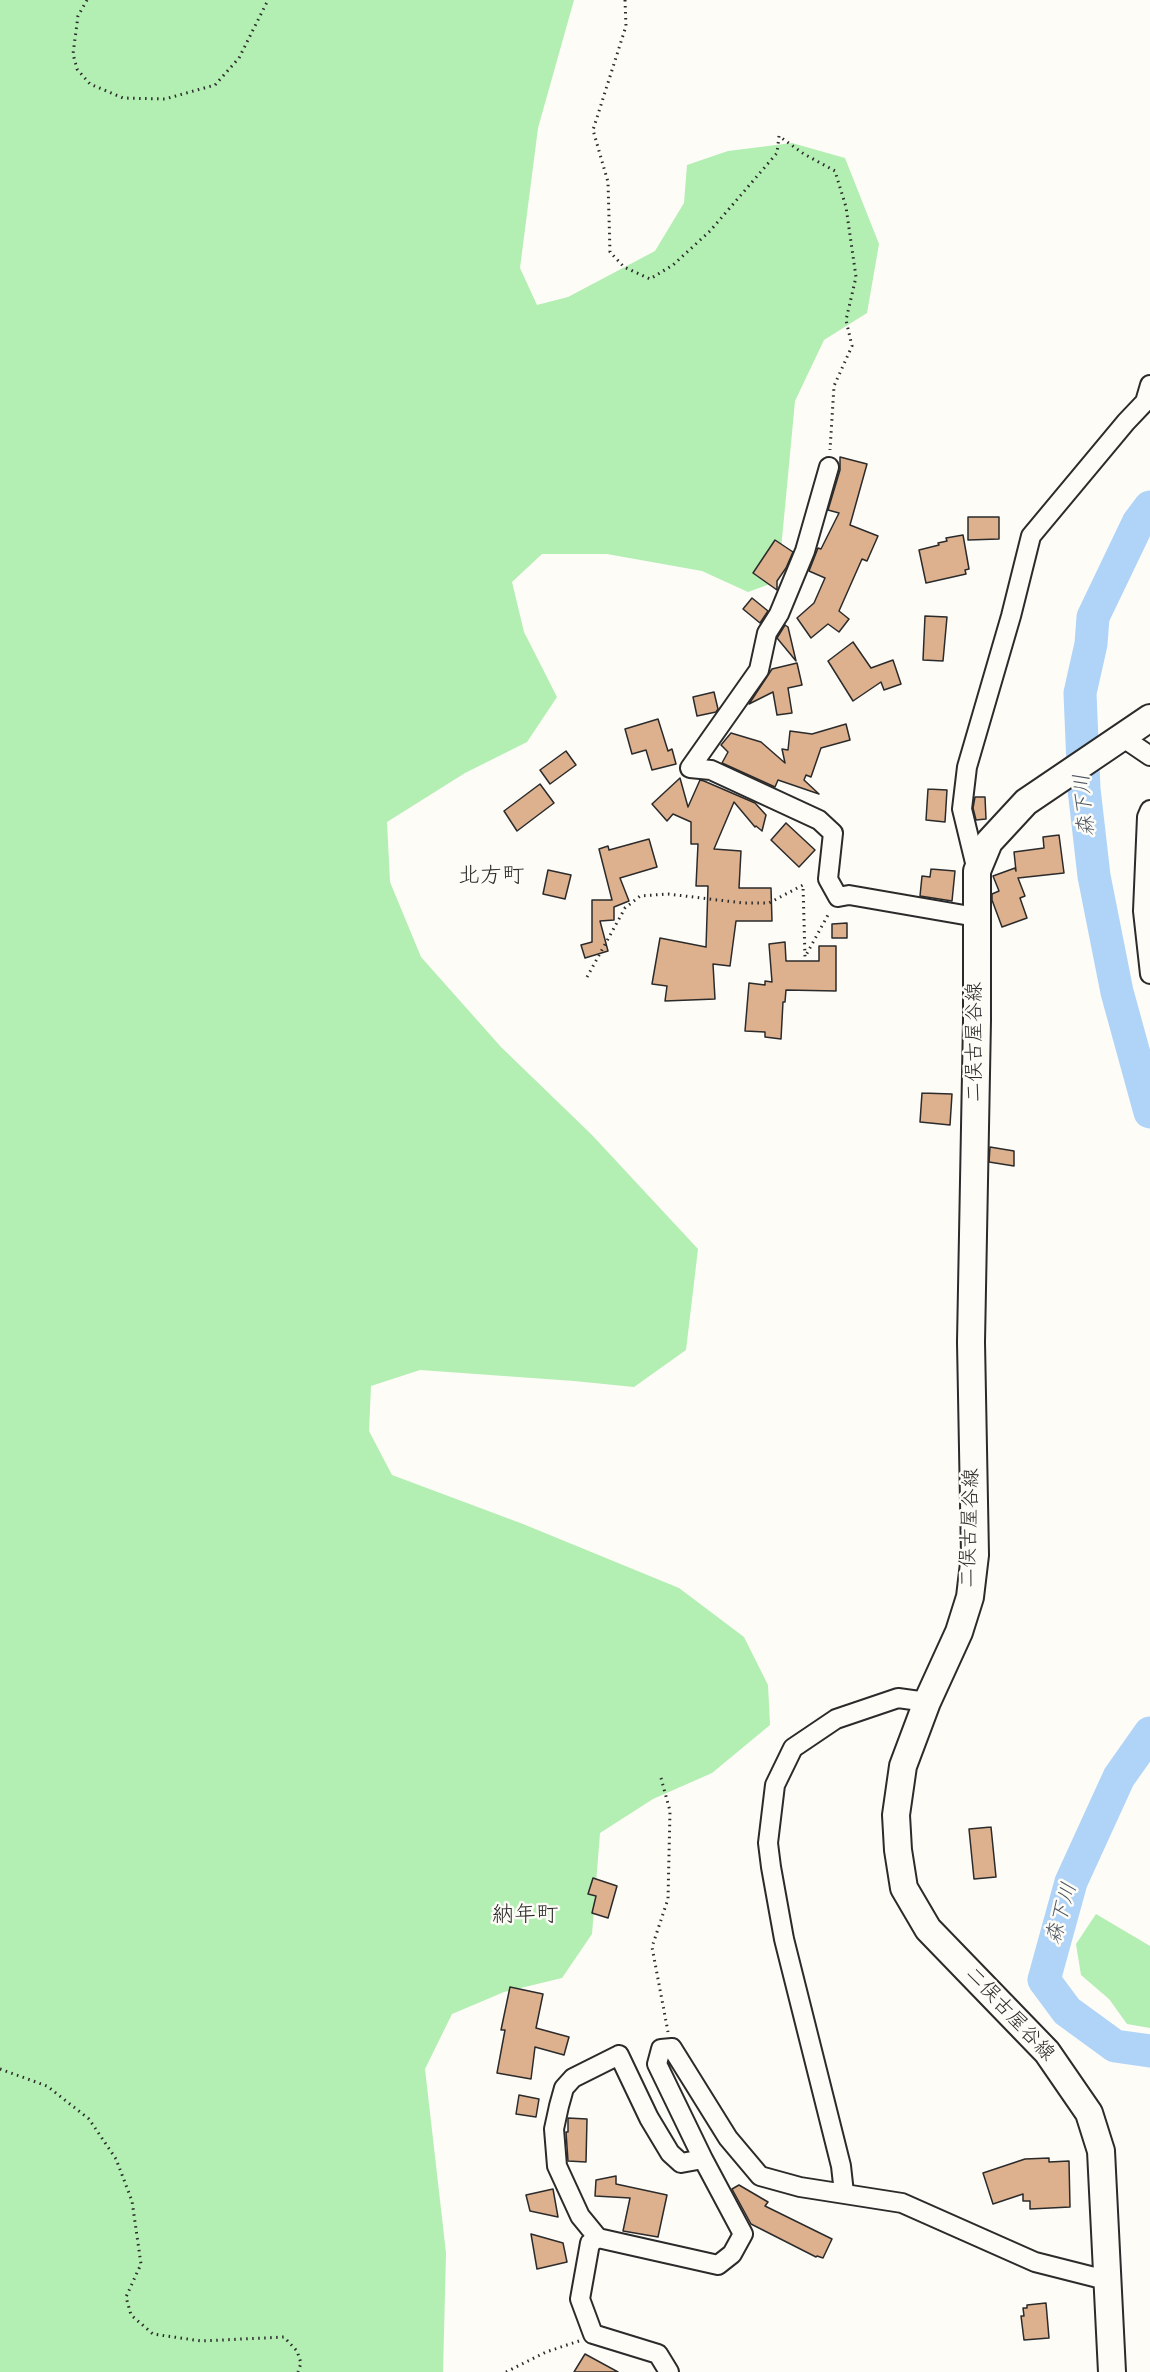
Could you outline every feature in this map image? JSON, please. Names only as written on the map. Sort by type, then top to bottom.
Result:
[{"type":"main road","name":"二俣古屋谷線","points":[[1112,2372],[1101,2151],[1089,2113],[1047,2052],[928,1929],[904,1888],[898,1850],[896,1815],[903,1766],[927,1702],[959,1632],[970,1597],[975,1555],[971,1341],[977,1020],[977,872],[989,842],[1026,802],[1150,718]]},
{"type":"street","points":[[977,872],[962,809],[967,767],[1011,616],[1031,536],[1145,402],[1150,385]]},
{"type":"street","points":[[829,467],[805,551],[779,614],[767,633],[759,670],[690,768],[711,771],[819,820],[834,833],[828,879],[838,897],[849,895],[976,917]]},
{"type":"street","points":[[1122,736],[1150,756]]},
{"type":"street","points":[[1150,810],[1147,817],[1143,911],[1150,974]]},
{"type":"street","points":[[844,2193],[841,2166],[784,1940],[771,1866],[768,1843],[775,1785],[793,1748],[836,1719],[898,1698],[927,1702]]},
{"type":"street","points":[[703,2158],[681,2163],[670,2153],[649,2118],[619,2055],[573,2078],[564,2088],[554,2129],[557,2166],[580,2216],[598,2238],[718,2265],[732,2254],[743,2234],[657,2064],[661,2049],[672,2048],[728,2138],[760,2176],[801,2187],[902,2204],[1035,2262],[1106,2280]]},
{"type":"street","points":[[598,2238],[590,2243],[580,2299],[593,2334],[658,2354],[669,2372]]},
{"type":"path","points":[[87,0],[78,16],[73,54],[77,69],[90,84],[123,98],[165,99],[215,85],[239,58],[268,0]]},
{"type":"path","points":[[625,0],[626,26],[593,130],[608,182],[610,252],[624,267],[650,279],[673,265],[710,231],[777,153],[779,136],[804,154],[835,171],[846,207],[856,277],[846,320],[852,346],[834,386],[829,467]]},
{"type":"path","points":[[587,977],[625,908],[640,896],[668,894],[743,903],[769,903],[803,885],[805,957],[838,897]]},
{"type":"path","points":[[661,1778],[670,1811],[668,1899],[652,1947],[672,2048]]},
{"type":"path","points":[[0,2069],[47,2086],[89,2119],[116,2159],[132,2201],[141,2264],[126,2297],[131,2315],[153,2334],[201,2341],[284,2337],[297,2351],[301,2363],[298,2372]]},
{"type":"path","points":[[506,2372],[546,2352],[593,2334]]},
{"type":"green space","points":[[0,0],[574,0],[538,128],[520,268],[537,305],[568,297],[655,251],[684,203],[687,165],[728,151],[792,143],[845,158],[879,244],[867,313],[824,340],[795,401],[778,581],[748,592],[702,571],[607,554],[542,554],[512,582],[524,632],[557,697],[527,742],[465,773],[387,822],[390,882],[421,957],[501,1047],[592,1135],[698,1249],[686,1350],[634,1387],[420,1370],[371,1386],[369,1431],[392,1475],[523,1524],[679,1588],[744,1637],[768,1685],[770,1725],[712,1773],[653,1799],[600,1833],[592,1934],[562,1978],[504,1992],[452,2014],[425,2069],[446,2253],[443,2372],[0,2372]]},
{"type":"green space","points":[[1096,1914],[1150,1946],[1150,2028],[1127,2024],[1109,1999],[1081,1975],[1076,1944]]},
{"type":"building","points":[[840,457],[867,464],[850,525],[878,536],[867,561],[862,559],[839,611],[849,619],[839,632],[828,624],[811,638],[797,618],[814,603],[825,578],[809,571],[818,548],[821,549],[839,513],[828,510],[840,470]]},
{"type":"building","points":[[968,517],[999,517],[999,539],[968,540]]},
{"type":"building","points":[[963,535],[969,569],[965,570],[966,574],[926,583],[919,550],[939,545],[938,543],[947,541],[946,538]]},
{"type":"building","points":[[775,540],[793,552],[777,581],[777,590],[753,573]]},
{"type":"building","points":[[752,598],[768,611],[760,623],[743,609]]},
{"type":"building","points":[[925,616],[947,617],[943,661],[923,660]]},
{"type":"building","points":[[785,625],[788,627],[796,661],[777,638]]},
{"type":"building","points":[[853,642],[871,668],[893,660],[901,684],[884,690],[881,682],[853,701],[828,661]]},
{"type":"building","points":[[797,663],[802,685],[788,688],[792,713],[777,715],[773,692],[749,704],[772,669]]},
{"type":"building","points":[[714,692],[718,709],[716,712],[697,716],[693,697]]},
{"type":"building","points":[[658,719],[668,751],[672,749],[676,764],[652,770],[646,750],[632,754],[625,729]]},
{"type":"building","points":[[846,724],[850,740],[821,748],[811,777],[806,775],[804,780],[819,794],[778,780],[775,787],[722,763],[728,752],[721,745],[731,733],[761,742],[785,763],[782,749],[788,750],[790,731],[812,734]]},
{"type":"building","points":[[566,751],[576,765],[550,784],[540,770]]},
{"type":"building","points":[[680,778],[688,807],[700,780],[755,803],[766,815],[762,831],[755,827],[734,802],[714,849],[741,851],[739,888],[771,888],[772,921],[736,921],[730,966],[713,964],[715,999],[665,1001],[667,986],[652,984],[660,938],[706,947],[708,886],[696,886],[698,844],[691,844],[691,822],[673,814],[667,821],[652,804]]},
{"type":"building","points":[[540,784],[554,803],[517,831],[504,811]]},
{"type":"building","points":[[928,789],[947,790],[945,822],[926,820]]},
{"type":"building","points":[[975,797],[985,797],[986,819],[976,820],[973,808]]},
{"type":"building","points":[[786,823],[815,850],[799,867],[771,840]]},
{"type":"building","points":[[1059,835],[1064,873],[1018,878],[1025,896],[1020,898],[1027,918],[1002,927],[992,900],[992,894],[999,891],[993,876],[1015,868],[1016,871],[1014,852],[1044,848],[1043,837]]},
{"type":"building","points":[[649,839],[657,867],[620,878],[629,901],[614,907],[614,920],[600,921],[608,951],[585,958],[581,945],[592,942],[592,900],[612,900],[599,849],[608,846],[609,850]]},
{"type":"building","points":[[931,869],[955,871],[952,901],[920,896],[922,876],[930,877]]},
{"type":"building","points":[[548,870],[571,875],[565,899],[543,894]]},
{"type":"building","points":[[847,923],[847,938],[832,938],[832,924]]},
{"type":"building","points":[[785,942],[786,961],[819,961],[819,946],[836,946],[836,991],[786,990],[781,1039],[765,1037],[765,1032],[745,1031],[749,983],[765,985],[765,981],[772,982],[769,944]]},
{"type":"building","points":[[922,1093],[952,1094],[950,1125],[920,1122]]},
{"type":"building","points":[[990,1147],[1014,1151],[1014,1166],[989,1162]]},
{"type":"building","points":[[991,1827],[996,1877],[974,1879],[969,1829]]},
{"type":"building","points":[[593,1878],[617,1886],[608,1918],[592,1913],[596,1896],[588,1894]]},
{"type":"building","points":[[510,1987],[543,1994],[536,2028],[569,2037],[564,2055],[535,2047],[531,2079],[497,2073],[505,2030],[501,2030]]},
{"type":"building","points":[[519,2095],[539,2099],[536,2117],[516,2114]]},
{"type":"building","points":[[568,2118],[587,2119],[586,2162],[568,2161],[566,2132],[568,2132]]},
{"type":"building","points":[[1049,2158],[1049,2162],[1069,2161],[1070,2207],[1030,2209],[1030,2201],[1023,2201],[1023,2194],[993,2204],[983,2173],[1025,2159]]},
{"type":"building","points":[[616,2176],[616,2184],[667,2195],[658,2237],[623,2231],[630,2198],[595,2196],[596,2180]]},
{"type":"building","points":[[739,2185],[768,2202],[765,2206],[832,2239],[823,2258],[816,2257],[751,2224],[732,2189]]},
{"type":"building","points":[[553,2189],[558,2217],[530,2211],[526,2195]]},
{"type":"building","points":[[531,2234],[563,2243],[567,2262],[537,2269]]},
{"type":"building","points":[[1046,2303],[1049,2338],[1024,2340],[1021,2316],[1024,2316],[1023,2308],[1027,2308],[1027,2305]]},
{"type":"building","points":[[585,2354],[618,2372],[574,2372]]},
{"type":"waterway","name":"森下川","points":[[1150,507],[1138,523],[1093,617],[1091,644],[1080,693],[1084,789],[1094,876],[1117,992],[1150,1112]]},
{"type":"waterway","name":"森下川","points":[[1150,1733],[1119,1777],[1071,1882],[1044,1980],[1067,2011],[1115,2046],[1150,2051]]},
{"type":"district","name":"北方町","points":[[491,877]]},
{"type":"district","name":"納年町","points":[[525,1916]]}]
